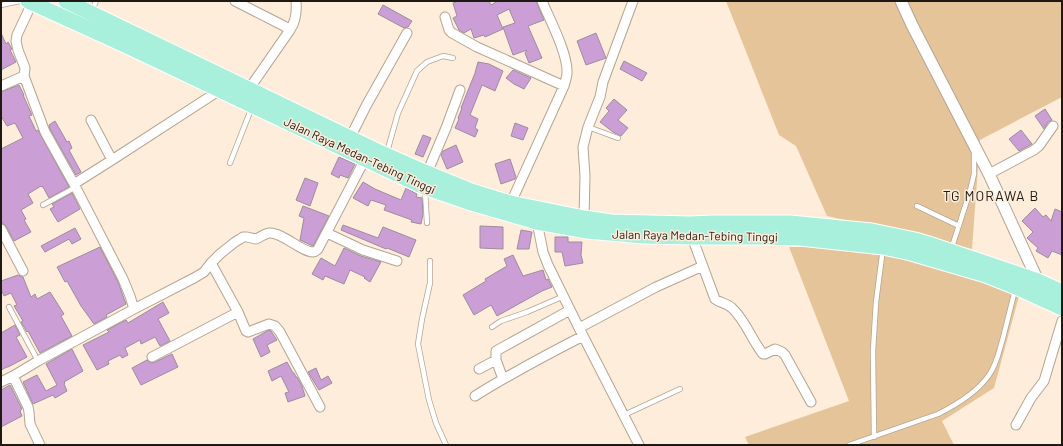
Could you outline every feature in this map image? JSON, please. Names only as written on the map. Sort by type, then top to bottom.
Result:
[{"type":"highway","name":"Jalan Raya Medan-Tebing Tinggi","points":[[66,1],[88,6],[249,89],[386,155],[426,180]]},
{"type":"highway","name":"Jalan Raya Medan-Tebing Tinggi","points":[[27,2],[253,105],[365,159],[426,180],[471,191],[537,222],[587,231],[643,236],[800,238],[883,247],[945,262],[986,275],[1062,308]]},
{"type":"highway","points":[[80,25],[88,6]]},
{"type":"highway","name":"Jalan Raya Medan-Tebing Tinggi","points":[[509,208],[611,222],[657,224],[790,224],[872,231],[915,240],[1038,281],[1062,292]]},
{"type":"street","points":[[235,1],[290,30]]},
{"type":"street","points":[[249,89],[294,23],[296,17],[296,1]]},
{"type":"street","points":[[509,208],[564,86],[567,73],[563,52],[542,1]]},
{"type":"street","points":[[584,218],[585,176],[582,153],[583,147],[588,127],[600,97],[603,82],[633,1]]},
{"type":"street","points":[[901,1],[975,146],[1038,281]]},
{"type":"street","points":[[27,2],[16,41],[25,68],[24,76],[45,132],[75,185],[123,279],[134,309]]},
{"type":"street","points":[[445,17],[449,30],[452,33],[564,86]]},
{"type":"street","points":[[350,138],[366,106],[407,33]]},
{"type":"street","points":[[1,86],[24,76]]},
{"type":"street","points":[[75,185],[220,90]]},
{"type":"street","points":[[426,180],[460,90]]},
{"type":"street","points":[[91,120],[112,160]]},
{"type":"street","points":[[988,174],[1034,150],[1053,126]]},
{"type":"street","points":[[1,382],[194,278],[204,272],[211,263],[243,237],[256,239],[266,233],[275,233],[311,252],[315,252],[327,233],[365,159]]},
{"type":"street","points":[[537,222],[543,252],[548,266],[639,445]]},
{"type":"street","points":[[1,229],[23,271]]},
{"type":"street","points":[[327,233],[363,250],[397,261]]},
{"type":"street","points":[[692,237],[715,299],[730,306],[736,312],[763,354],[776,349],[786,355],[811,402]]},
{"type":"street","points":[[211,263],[247,331],[248,332],[269,324],[275,326],[280,332],[320,407]]},
{"type":"street","points":[[475,396],[546,355],[656,287],[703,266]]},
{"type":"street","points":[[503,379],[496,360],[496,351],[570,310]]},
{"type":"street","points":[[152,357],[238,312]]},
{"type":"street","points":[[1016,425],[1031,398],[1044,381],[1062,321]]},
{"type":"street","points":[[479,369],[496,360]]},
{"type":"street","points":[[13,376],[28,407],[30,424],[40,445]]},
{"type":"lane","points":[[1,5],[27,2]]},
{"type":"lane","points":[[386,155],[398,113],[417,71],[427,62],[442,56],[453,58]]},
{"type":"lane","points":[[230,163],[253,105]]},
{"type":"lane","points":[[588,127],[618,138]]},
{"type":"lane","points":[[951,252],[960,226],[974,174],[975,146]]},
{"type":"lane","points":[[426,180],[428,223]]},
{"type":"lane","points":[[43,205],[75,185]]},
{"type":"lane","points":[[917,206],[960,226]]},
{"type":"lane","points":[[874,437],[873,351],[876,302],[883,247]]},
{"type":"lane","points":[[430,261],[430,283],[418,344],[429,400],[436,423],[446,445]]},
{"type":"lane","points":[[849,445],[938,414],[960,401],[981,385],[990,374],[996,362],[1016,287]]},
{"type":"lane","points":[[492,327],[501,321],[527,312],[564,296]]},
{"type":"lane","points":[[9,307],[38,361]]},
{"type":"lane","points":[[624,416],[680,389]]},
{"type":"shaded area","points":[[726,1],[1062,1],[1062,97],[980,140],[972,249],[827,216],[796,146],[779,135]]},
{"type":"shaded area","points":[[789,247],[843,247],[893,254],[991,284],[1019,296],[994,388],[942,421],[954,445],[749,445],[745,437],[849,401]]},
{"type":"building","points":[[459,1],[489,1],[491,5],[498,1],[536,1],[544,20],[528,26],[542,58],[529,63],[525,53],[527,50],[513,55],[503,27],[515,23],[509,9],[497,15],[503,29],[485,37],[484,35],[474,38],[471,29],[464,33],[459,30],[453,18],[457,16],[453,3]]},
{"type":"building","points":[[383,5],[412,21],[408,27],[404,28],[378,14]]},
{"type":"building","points":[[1,33],[6,44],[8,42],[12,49],[10,50],[16,62],[1,70]]},
{"type":"building","points":[[596,33],[606,58],[586,65],[577,41]]},
{"type":"building","points":[[624,61],[647,73],[642,81],[620,69]]},
{"type":"building","points":[[478,62],[489,64],[503,71],[495,91],[482,85],[470,115],[478,119],[475,128],[478,130],[475,137],[455,128]]},
{"type":"building","points":[[513,70],[531,78],[524,89],[506,78]]},
{"type":"building","points":[[19,85],[32,115],[29,116],[36,131],[38,130],[69,187],[49,198],[41,186],[28,194],[33,203],[21,210],[26,219],[24,220],[31,232],[14,241],[1,220],[1,149],[23,138],[15,123],[7,126],[1,116],[1,92]]},
{"type":"building","points":[[614,99],[627,110],[618,120],[628,128],[621,136],[600,122],[609,111],[606,108]]},
{"type":"building","points":[[1045,109],[1052,120],[1048,122],[1044,129],[1035,116]]},
{"type":"building","points":[[55,121],[72,148],[69,150],[81,172],[76,175],[50,129],[49,125]]},
{"type":"building","points":[[515,123],[528,128],[523,140],[511,136]]},
{"type":"building","points":[[1021,130],[1032,144],[1019,151],[1009,139]]},
{"type":"building","points":[[423,135],[431,138],[423,157],[415,154]]},
{"type":"building","points":[[456,145],[463,162],[447,169],[441,155],[443,151]]},
{"type":"building","points":[[339,157],[355,164],[348,178],[340,175],[339,178],[331,174]]},
{"type":"building","points":[[510,159],[516,177],[515,179],[501,184],[495,164]]},
{"type":"building","points":[[305,178],[318,183],[310,206],[296,200]]},
{"type":"building","points":[[363,182],[401,200],[406,188],[417,194],[416,197],[422,198],[423,214],[421,224],[411,222],[412,220],[384,210],[386,205],[371,200],[368,206],[353,198]]},
{"type":"building","points":[[72,193],[80,209],[58,222],[50,209],[54,207],[52,204]]},
{"type":"building","points":[[303,206],[329,216],[313,246],[300,240],[304,218],[299,216]]},
{"type":"building","points":[[1035,208],[1043,217],[1046,215],[1051,221],[1055,209],[1062,212],[1062,255],[1052,251],[1048,258],[1036,251],[1038,248],[1027,238],[1033,232],[1022,221]]},
{"type":"building","points":[[343,225],[378,238],[383,227],[416,240],[409,257],[341,230]]},
{"type":"building","points":[[480,226],[503,227],[503,249],[480,248]]},
{"type":"building","points":[[75,228],[81,239],[72,244],[69,239],[45,252],[41,246]]},
{"type":"building","points":[[521,230],[532,232],[529,249],[517,249]]},
{"type":"building","points":[[555,237],[568,237],[568,242],[582,242],[581,255],[583,263],[565,266],[562,252],[555,252]]},
{"type":"building","points":[[100,247],[118,282],[126,304],[106,315],[107,317],[94,324],[81,306],[67,281],[65,282],[57,267]]},
{"type":"building","points":[[344,248],[361,256],[381,262],[370,282],[364,278],[365,277],[350,270],[344,284],[325,276],[323,280],[312,274],[321,258],[335,266]]},
{"type":"building","points":[[513,255],[523,276],[543,270],[546,280],[548,279],[552,287],[497,316],[491,305],[474,315],[463,295],[486,281],[485,279],[507,266],[504,259]]},
{"type":"building","points":[[18,275],[23,277],[31,297],[35,294],[37,299],[50,292],[64,314],[61,316],[72,336],[40,353],[28,331],[27,332],[21,322],[23,321],[14,306],[17,305],[11,293],[4,296],[1,289],[1,281]]},
{"type":"building","points":[[163,302],[169,313],[158,319],[170,341],[160,346],[155,337],[141,344],[140,340],[125,348],[128,355],[122,358],[120,355],[108,361],[109,364],[97,370],[83,345],[109,332],[107,330],[126,320],[128,323]]},
{"type":"building","points":[[15,325],[20,335],[16,337],[27,357],[1,370],[1,333]]},
{"type":"building","points":[[269,330],[277,340],[267,345],[270,352],[261,357],[253,339]]},
{"type":"building","points":[[72,349],[83,371],[64,382],[67,391],[55,398],[53,395],[33,404],[23,382],[37,375],[46,391],[57,385],[46,364]]},
{"type":"building","points":[[172,354],[178,367],[141,385],[132,368],[147,360],[151,363]]},
{"type":"building","points":[[287,362],[302,386],[305,396],[288,402],[285,393],[289,392],[281,376],[272,381],[268,371]]},
{"type":"building","points":[[316,368],[321,380],[328,376],[332,383],[319,390],[308,372]]},
{"type":"building","points":[[10,385],[22,409],[20,411],[22,416],[1,427],[1,390]]},
{"type":"district","name":"TG MORAWA B","points":[[991,195]]}]
